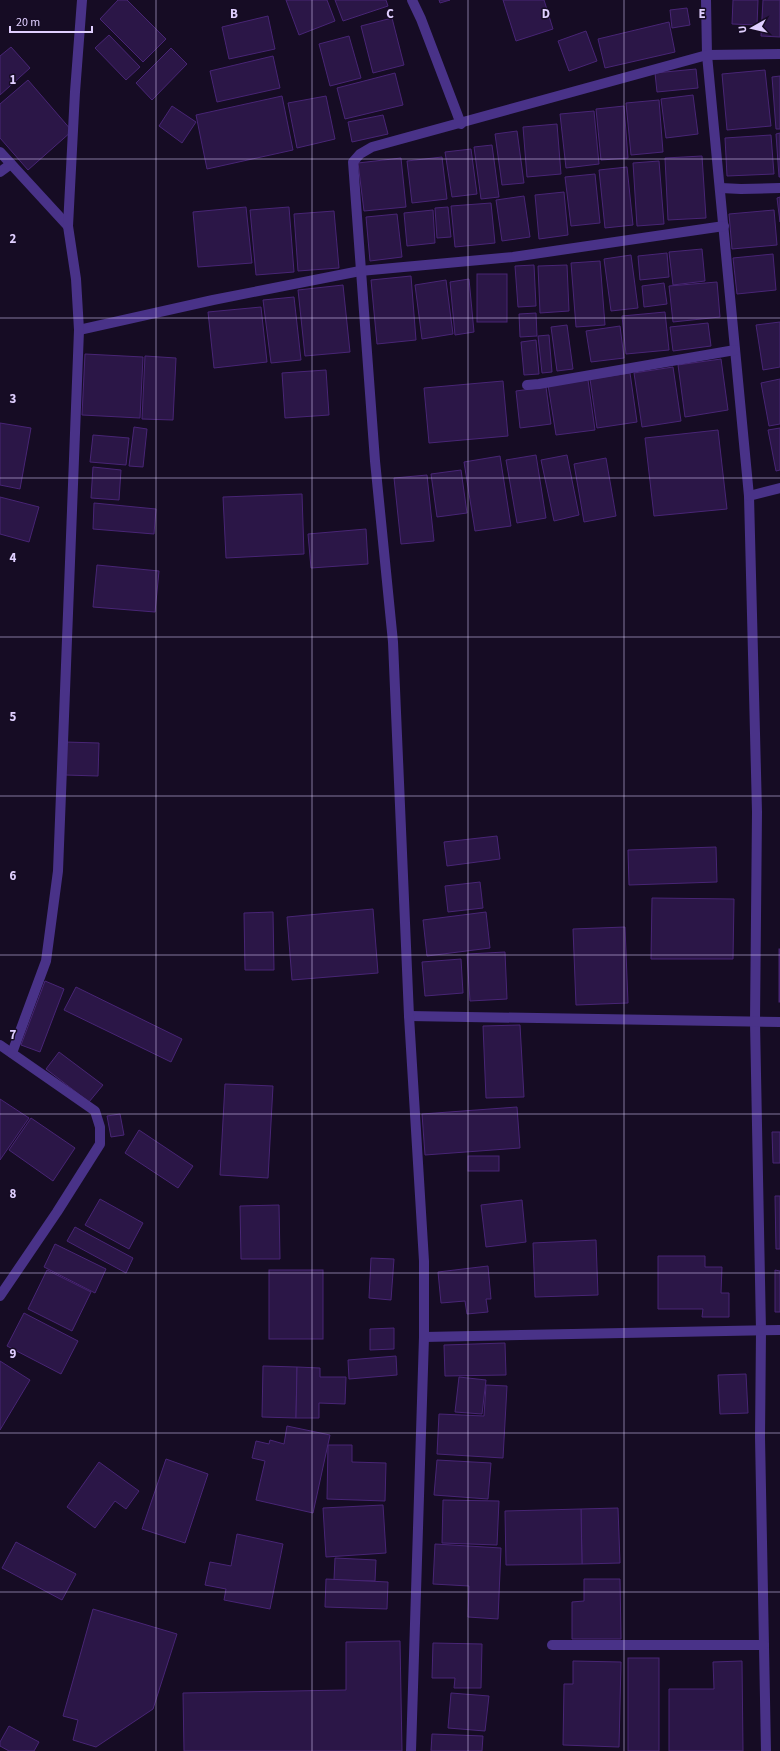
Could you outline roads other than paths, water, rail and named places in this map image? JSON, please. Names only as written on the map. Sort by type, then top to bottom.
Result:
[{"type":"street","points":[[12,1053],[46,961],[58,871],[79,330],[76,279],[68,226],[75,92],[82,0]]},
{"type":"street","points":[[412,0],[421,19],[462,124]]},
{"type":"street","points":[[706,0],[708,55],[749,496],[757,812],[755,1022],[761,1331],[760,1437],[766,1751]]},
{"type":"street","points":[[411,1751],[424,1337],[424,1261],[409,1016],[393,642],[375,461],[353,162],[360,154],[372,147],[462,124],[708,55],[780,54]]},
{"type":"street","points":[[0,152],[68,226]]},
{"type":"street","points":[[0,172],[11,164]]},
{"type":"street","points":[[721,188],[780,188]]},
{"type":"street","points":[[79,330],[213,300],[360,271],[513,257],[724,226]]},
{"type":"street","points":[[527,385],[735,350]]},
{"type":"street","points":[[749,496],[780,488]]},
{"type":"street","points":[[409,1016],[780,1022]]},
{"type":"street","points":[[0,1045],[95,1110],[100,1127],[100,1144],[57,1212],[0,1296]]},
{"type":"street","points":[[424,1337],[780,1330]]},
{"type":"street","points":[[552,1645],[764,1645]]}]
